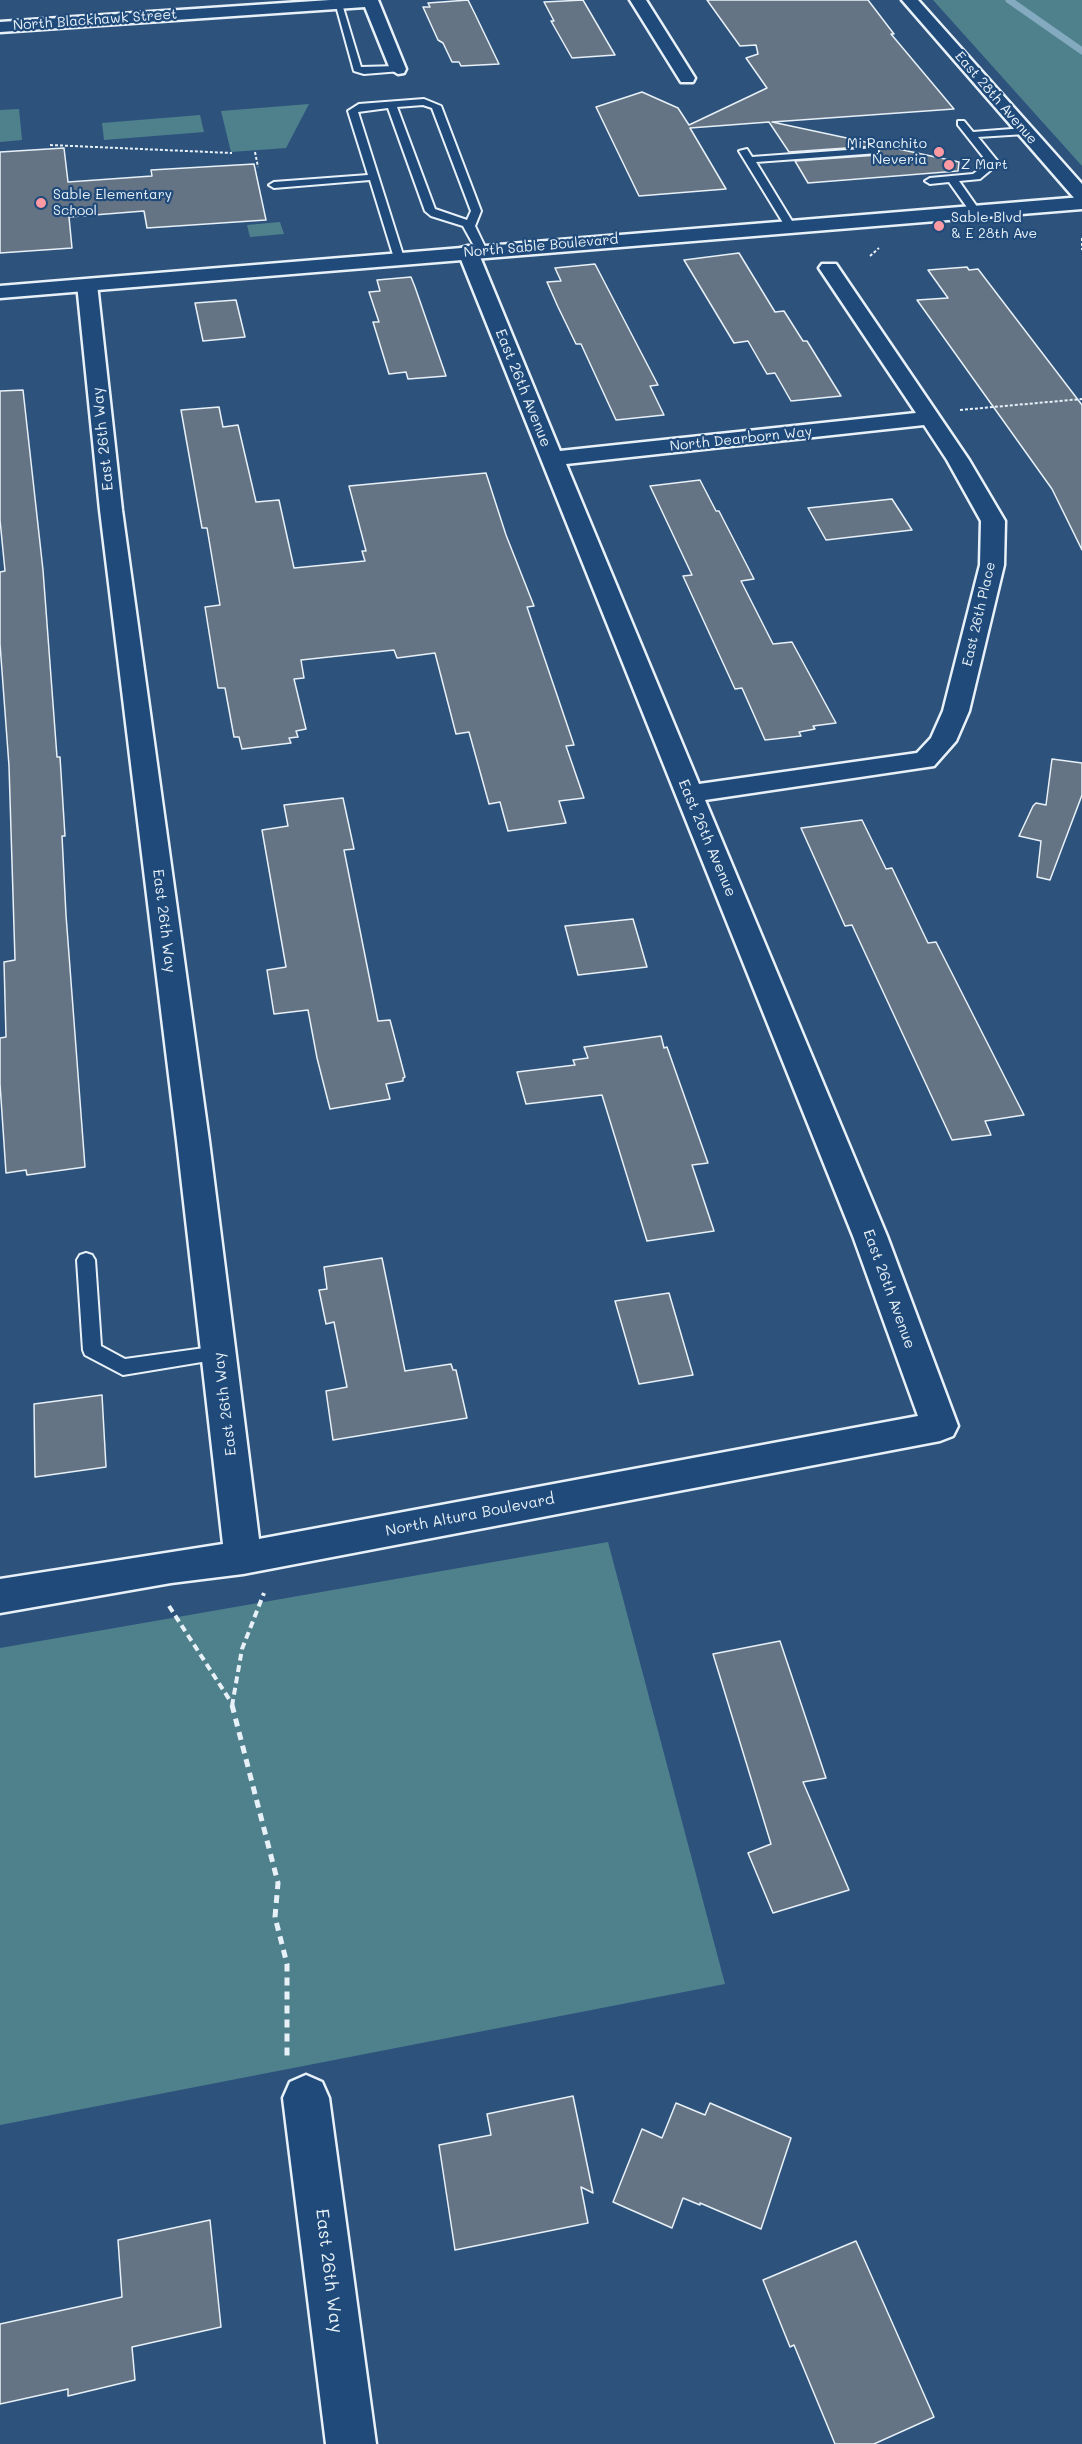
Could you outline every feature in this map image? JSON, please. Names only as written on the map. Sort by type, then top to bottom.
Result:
[{"type":"street","points":[[638,0],[687,78]]},
{"type":"street","name":"East 28th Avenue","points":[[910,0],[1082,195]]},
{"type":"street","points":[[370,1],[398,69]]},
{"type":"street","name":"North Blackhawk Street","points":[[0,27],[370,1]]},
{"type":"street","name":"North Sable Boulevard","points":[[0,292],[399,258],[473,243],[790,226],[1082,202]]},
{"type":"street","name":"East 26th Avenue","points":[[473,243],[551,459],[865,1225],[939,1426]]},
{"type":"street","name":"East 26th Place","points":[[689,794],[925,760],[943,741],[956,711],[992,565],[993,521],[958,460],[829,268]]},
{"type":"street","name":"East 26th Way","points":[[87,284],[111,510],[219,1353],[243,1558]]},
{"type":"street","name":"North Dearborn Way","points":[[551,459],[930,418]]},
{"type":"street","name":"North Altura Boulevard","points":[[0,1596],[282,1551],[939,1426]]},
{"type":"street","name":"East 26th Way","points":[[306,2098],[351,2444]]},
{"type":"lane","points":[[338,4],[357,69],[364,71],[398,69]]},
{"type":"lane","points":[[399,258],[353,111],[359,107],[424,102],[436,106],[476,211],[473,243]]},
{"type":"lane","points":[[392,105],[430,211],[436,216],[458,220],[473,243]]},
{"type":"lane","points":[[930,181],[976,177],[994,163],[961,123]]},
{"type":"lane","points":[[972,135],[1025,131]]},
{"type":"lane","points":[[790,226],[747,155],[874,151]]},
{"type":"lane","points":[[274,185],[374,177]]},
{"type":"lane","points":[[952,179],[975,211]]},
{"type":"lane","points":[[86,1260],[92,1350],[123,1367],[219,1353]]},
{"type":"path","points":[[50,145],[232,153]]},
{"type":"path","points":[[1082,238],[1082,250]]},
{"type":"path","points":[[959,410],[1082,399]]},
{"type":"path","points":[[231,1702],[242,1649],[282,1551]]},
{"type":"path","points":[[171,1568],[166,1603],[231,1702],[278,1883],[275,1917],[287,1964],[286,2079],[306,2098]]},
{"type":"green space","points":[[933,0],[1082,0],[1082,166]]},
{"type":"green space","points":[[309,104],[286,148],[231,152],[221,111]]},
{"type":"green space","points":[[19,109],[22,140],[0,142],[0,110]]},
{"type":"green space","points":[[200,115],[204,132],[104,140],[102,123]]},
{"type":"green space","points":[[280,222],[284,234],[250,237],[247,225]]},
{"type":"green space","points":[[608,1542],[725,1984],[0,2125],[0,1648]]},
{"type":"building","points":[[468,0],[499,64],[461,66],[459,62],[452,62],[443,43],[438,40],[423,7],[430,7],[428,3]]},
{"type":"building","points":[[583,0],[615,55],[572,58],[551,21],[554,21],[544,2]]},
{"type":"building","points":[[707,0],[868,0],[894,34],[891,34],[954,109],[772,122],[959,162],[958,171],[808,183],[795,161],[878,155],[880,148],[875,146],[789,152],[769,122],[690,128],[726,189],[639,196],[596,107],[642,92],[678,108],[689,125],[767,88],[746,58],[758,54],[756,45],[740,46]]},
{"type":"building","points":[[64,148],[68,182],[152,176],[151,170],[254,164],[266,220],[147,228],[144,211],[69,217],[72,248],[0,253],[0,152]]},
{"type":"building","points":[[739,253],[775,312],[784,311],[803,341],[807,341],[841,396],[791,401],[775,373],[767,374],[748,341],[734,343],[684,260]]},
{"type":"building","points":[[595,264],[658,385],[650,386],[664,415],[616,420],[581,344],[576,344],[558,307],[547,282],[561,281],[555,268]]},
{"type":"building","points":[[967,267],[969,270],[978,269],[1082,405],[1082,550],[1052,489],[917,300],[948,298],[928,270]]},
{"type":"building","points":[[411,277],[446,376],[408,379],[406,372],[389,374],[373,322],[379,322],[369,292],[380,291],[377,280]]},
{"type":"building","points":[[236,300],[245,337],[203,341],[195,303]]},
{"type":"building","points":[[23,390],[43,570],[57,757],[60,757],[65,836],[62,836],[66,915],[85,1167],[27,1175],[26,1170],[6,1173],[0,1084],[0,1038],[6,1037],[4,962],[15,960],[9,766],[0,644],[0,572],[5,571],[0,520],[0,391]]},
{"type":"building","points":[[219,407],[223,427],[238,425],[256,502],[279,500],[294,568],[365,561],[362,551],[366,551],[349,486],[486,473],[506,535],[534,606],[527,607],[574,745],[566,746],[584,798],[559,801],[566,823],[508,831],[500,802],[489,804],[469,732],[456,734],[435,653],[397,658],[394,650],[301,660],[304,678],[294,679],[306,729],[296,731],[298,737],[289,738],[291,743],[242,749],[239,737],[234,737],[225,688],[218,688],[205,607],[220,605],[207,528],[202,528],[181,410]]},
{"type":"building","points":[[700,480],[716,511],[719,511],[754,579],[741,581],[773,644],[792,642],[836,723],[813,726],[815,729],[799,732],[801,736],[765,740],[742,688],[735,689],[683,576],[692,575],[650,486]]},
{"type":"building","points":[[892,499],[912,530],[826,540],[808,508]]},
{"type":"building","points":[[1052,759],[1082,763],[1082,795],[1050,880],[1037,877],[1041,841],[1019,836],[1033,806],[1036,803],[1046,805]]},
{"type":"building","points":[[343,798],[354,849],[344,850],[378,1021],[390,1020],[405,1077],[403,1081],[386,1084],[390,1099],[330,1109],[308,1010],[274,1014],[267,970],[286,967],[262,830],[288,826],[284,805]]},
{"type":"building","points":[[862,820],[886,869],[892,868],[928,943],[936,942],[1024,1115],[985,1121],[991,1135],[952,1140],[852,925],[845,926],[801,828]]},
{"type":"building","points":[[633,919],[647,967],[578,975],[565,926]]},
{"type":"building","points":[[661,1036],[664,1048],[667,1047],[708,1163],[692,1165],[714,1231],[647,1241],[602,1095],[526,1104],[517,1072],[575,1065],[573,1060],[588,1058],[584,1047]]},
{"type":"building","points":[[382,1258],[405,1371],[451,1364],[453,1370],[456,1370],[467,1418],[333,1440],[326,1391],[347,1387],[334,1322],[326,1324],[319,1290],[327,1289],[324,1267]]},
{"type":"building","points":[[669,1293],[693,1375],[639,1384],[615,1301]]},
{"type":"building","points":[[102,1395],[106,1467],[35,1477],[34,1404]]},
{"type":"building","points":[[780,1641],[826,1778],[803,1782],[849,1890],[773,1913],[748,1853],[771,1844],[713,1654]]},
{"type":"building","points":[[573,2096],[593,2193],[581,2187],[588,2223],[455,2250],[439,2145],[491,2135],[487,2114]]},
{"type":"building","points":[[676,2103],[705,2115],[710,2103],[791,2138],[761,2229],[683,2198],[672,2228],[613,2202],[642,2129],[662,2138]]},
{"type":"building","points":[[210,2220],[221,2327],[132,2347],[135,2380],[68,2396],[68,2389],[0,2404],[0,2324],[122,2297],[118,2240]]},
{"type":"building","points":[[856,2241],[934,2417],[874,2444],[835,2444],[794,2345],[790,2347],[763,2280]]},
{"type":"waterway","points":[[1009,0],[1082,51]]},
{"type":"place","name":"Mi Ranchito Neveria","points":[[939,152]]},
{"type":"place","name":"Z Mart","points":[[949,165]]},
{"type":"place","name":"Sable Elementary School","points":[[41,203]]},
{"type":"place","name":"Sable Blvd & E 28th Ave","points":[[939,226]]}]
